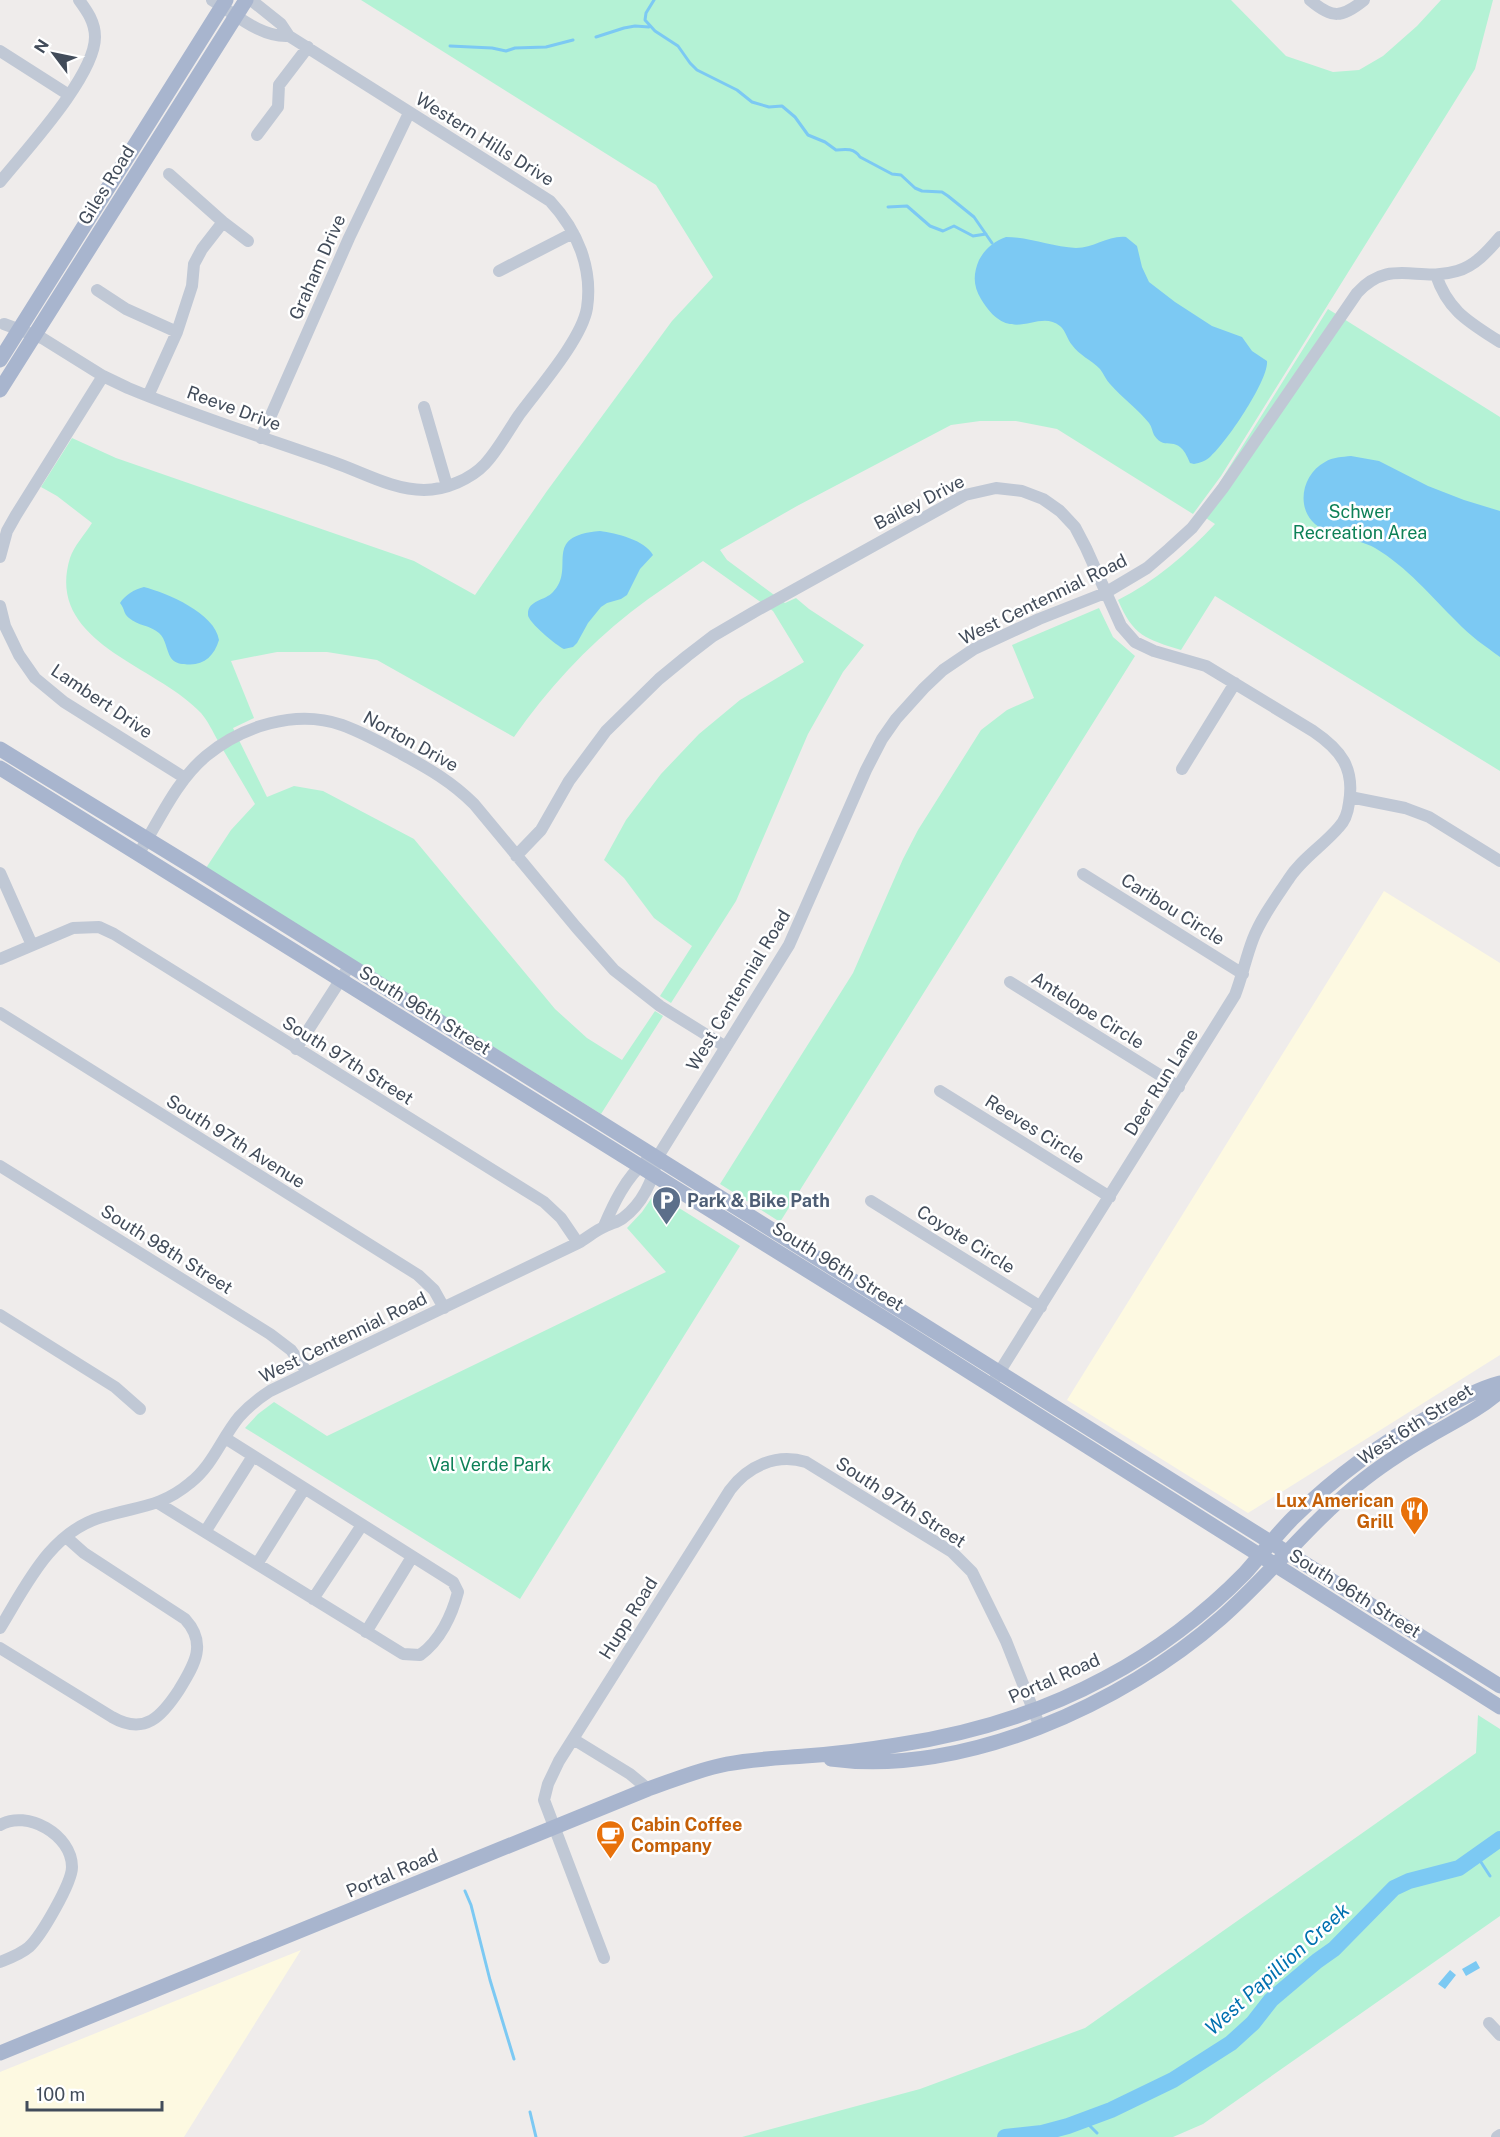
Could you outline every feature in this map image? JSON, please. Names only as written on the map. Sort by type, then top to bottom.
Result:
[{"type":"main road","name":"Giles Road","points":[[0,360],[27,332],[246,0]]},
{"type":"main road","name":"Giles Road","points":[[0,390],[27,332],[220,2]]},
{"type":"main road","name":"South 96th Street","points":[[0,749],[1000,1371],[1500,1686]]},
{"type":"main road","name":"South 96th Street","points":[[0,768],[139,853],[338,984],[640,1166],[1500,1707]]},
{"type":"main road","name":"West 6th Street","points":[[1271,1542],[1312,1500],[1380,1446],[1454,1403],[1487,1386],[1500,1383]]},
{"type":"main road","name":"West 6th Street","points":[[1274,1565],[1314,1522],[1368,1477],[1408,1448],[1479,1407],[1500,1390]]},
{"type":"main road","name":"Portal Road","points":[[0,2054],[648,1789],[698,1771],[759,1759],[807,1756],[943,1737],[997,1724],[1034,1711],[1106,1678],[1168,1638],[1225,1591],[1271,1542]]},
{"type":"main road","name":"Portal Road","points":[[807,1756],[848,1762],[918,1758],[954,1753],[1040,1727],[1112,1694],[1167,1660],[1221,1618],[1274,1565]]},
{"type":"street","points":[[0,182],[69,94],[90,58],[95,39],[93,22],[79,0]]},
{"type":"street","name":"Western Hills Drive","points":[[251,0],[281,24],[289,36],[550,201],[565,217],[585,261],[588,288],[586,311],[565,354],[485,464],[458,483],[447,486]]},
{"type":"street","points":[[1310,0],[1323,11],[1335,15],[1349,12],[1364,0]]},
{"type":"street","name":"Western Hills Drive","points":[[220,2],[236,15],[266,32],[278,37],[289,36]]},
{"type":"street","points":[[257,135],[278,107],[279,85],[308,47]]},
{"type":"street","points":[[0,51],[69,94]]},
{"type":"street","name":"Graham Drive","points":[[261,438],[349,238],[409,113]]},
{"type":"street","points":[[169,174],[248,241]]},
{"type":"street","points":[[148,396],[177,332],[192,286],[194,264],[202,249],[223,222]]},
{"type":"street","points":[[499,270],[573,233]]},
{"type":"street","name":"West Centennial Road","points":[[0,1629],[43,1560],[66,1537],[96,1519],[159,1503],[173,1495],[196,1478],[210,1462],[239,1417],[270,1391],[578,1243],[604,1226],[621,1220],[633,1209],[654,1175],[657,1158],[789,945],[866,770],[882,739],[911,701],[943,670],[974,649],[1039,619],[1105,593],[1147,568],[1192,528],[1223,488],[1365,284],[1375,278],[1398,272],[1436,275],[1459,271],[1475,262],[1500,237]]},
{"type":"street","points":[[1436,275],[1443,293],[1454,310],[1500,342]]},
{"type":"street","points":[[97,290],[126,309],[177,332]]},
{"type":"street","name":"Reeve Drive","points":[[1,321],[27,332],[103,376],[148,396],[261,438],[406,487],[423,490],[447,486]]},
{"type":"street","points":[[0,557],[7,531],[16,515],[103,376]]},
{"type":"street","points":[[424,407],[447,486]]},
{"type":"street","name":"Bailey Drive","points":[[516,856],[541,830],[569,781],[606,730],[659,679],[713,636],[965,495],[996,488],[1022,491],[1042,500],[1060,511],[1075,527],[1121,626],[1135,642],[1154,651],[1206,666],[1327,740],[1348,766],[1351,783],[1350,796]]},
{"type":"street","name":"Lambert Drive","points":[[0,609],[5,626],[19,655],[35,678],[64,702],[185,778]]},
{"type":"street","points":[[1182,768],[1235,683]]},
{"type":"street","name":"Norton Drive","points":[[139,853],[185,778],[206,756],[238,735],[259,726],[291,719],[340,724],[400,753],[440,775],[456,787],[474,804],[614,970],[660,1006],[726,1047]]},
{"type":"street","points":[[1350,796],[1405,808],[1429,818],[1500,861]]},
{"type":"street","name":"Deer Run Lane","points":[[991,1385],[1235,995],[1244,974],[1254,938],[1270,908],[1293,871],[1340,826],[1348,812],[1350,796]]},
{"type":"street","points":[[0,873],[32,945],[0,959]]},
{"type":"street","name":"Caribou Circle","points":[[1083,874],[1244,974]]},
{"type":"street","name":"South 97th Street","points":[[32,945],[74,928],[86,927],[99,927],[134,945],[296,1049],[544,1202],[561,1218],[578,1243]]},
{"type":"street","points":[[296,1049],[350,965]]},
{"type":"street","name":"Antelope Circle","points":[[1010,982],[1179,1087]]},
{"type":"street","name":"South 97th Avenue","points":[[0,1013],[418,1275],[430,1286],[444,1308]]},
{"type":"street","name":"Reeves Circle","points":[[940,1091],[1110,1197]]},
{"type":"street","points":[[640,1166],[648,1159],[657,1158]]},
{"type":"street","name":"South 98th Street","points":[[0,1166],[270,1334],[291,1350],[307,1372]]},
{"type":"street","name":"West Centennial Road","points":[[604,1226],[611,1209],[640,1166]]},
{"type":"street","name":"Coyote Circle","points":[[872,1201],[1041,1306]]},
{"type":"street","points":[[0,1315],[115,1387],[140,1409]]},
{"type":"street","points":[[159,1503],[366,1632],[404,1654],[420,1655],[444,1627],[452,1612],[458,1592],[457,1586],[225,1438]]},
{"type":"street","points":[[205,1532],[253,1456]]},
{"type":"street","name":"South 97th Street","points":[[785,1460],[795,1459],[806,1462],[952,1552],[972,1572],[1006,1641],[1040,1727]]},
{"type":"street","name":"Hupp Road","points":[[604,1958],[553,1828],[544,1800],[548,1784],[573,1739],[730,1490],[747,1472],[765,1462],[785,1460]]},
{"type":"street","points":[[257,1564],[304,1489]]},
{"type":"street","points":[[313,1599],[362,1525]]},
{"type":"street","points":[[0,1648],[112,1717],[126,1723],[141,1724],[155,1719],[169,1706],[193,1668],[197,1655],[196,1638],[189,1623],[177,1612],[84,1552],[66,1537]]},
{"type":"street","points":[[366,1632],[412,1557]]},
{"type":"street","points":[[573,1739],[630,1774],[648,1789]]},
{"type":"street","points":[[0,1825],[14,1820],[29,1821],[55,1835],[66,1847],[72,1866],[66,1888],[32,1944],[20,1953],[0,1962]]},
{"type":"street","points":[[1489,2023],[1500,2035]]},
{"type":"shaded area","points":[[1384,891],[1500,963],[1500,1355],[1248,1513],[1067,1400]]},
{"type":"shaded area","points":[[301,1950],[184,2137],[0,2137],[0,2072]]},
{"type":"green space","points":[[361,0],[1231,0],[1286,56],[1333,72],[1359,70],[1383,56],[1417,26],[1441,0],[1493,0],[1475,69],[1221,476],[1193,514],[1057,429],[1016,421],[980,421],[951,425],[797,506],[720,550],[727,560],[785,603],[796,598],[864,645],[843,672],[808,734],[736,901],[671,1003],[660,996],[692,946],[654,918],[624,878],[604,860],[626,820],[661,774],[699,734],[740,700],[804,662],[773,611],[703,561],[614,625],[554,686],[514,737],[377,660],[327,652],[277,652],[231,661],[254,718],[233,728],[267,797],[294,786],[323,791],[414,839],[555,1009],[587,1038],[622,1060],[655,1011],[663,1016],[601,1114],[206,868],[231,830],[255,804],[201,713],[182,696],[109,649],[88,632],[73,611],[66,587],[70,558],[92,523],[57,496],[41,487],[72,438],[116,458],[414,561],[475,595],[547,491],[672,321],[713,277],[656,185]]},
{"type":"green space","name":"Schwer Recreation Area","points":[[1328,309],[1500,417],[1500,771],[1215,596],[1181,650],[1158,643],[1135,629],[1118,600],[1170,566],[1215,524],[1200,514]]},
{"type":"green space","points":[[1099,608],[1113,637],[1135,656],[780,1222],[720,1184],[853,973],[918,830],[981,730],[1007,710],[1034,698],[1012,645]]},
{"type":"green space","name":"Val Verde Park","points":[[655,1193],[740,1246],[520,1599],[245,1428],[274,1402],[327,1436],[666,1272],[627,1228]]},
{"type":"green space","points":[[1478,1715],[1500,1729],[1500,1916],[1203,2124],[1173,2137],[742,2137],[920,2089],[1085,2028],[1476,1753]]},
{"type":"water","points":[[1006,237],[1076,248],[1126,237],[1137,246],[1142,267],[1149,282],[1212,326],[1242,337],[1252,351],[1267,361],[1266,370],[1254,396],[1236,425],[1211,456],[1201,462],[1190,463],[1181,447],[1158,440],[1145,418],[1107,381],[1100,369],[1075,349],[1060,326],[1051,321],[1013,325],[1003,322],[992,314],[976,289],[976,270],[979,260],[987,249]]},
{"type":"water","points":[[1351,456],[1379,461],[1428,486],[1500,511],[1500,657],[1467,632],[1418,582],[1387,556],[1367,544],[1326,531],[1312,521],[1304,506],[1307,481],[1318,467],[1328,460]]},
{"type":"water","points":[[600,531],[637,541],[653,555],[640,569],[627,595],[601,607],[588,623],[577,643],[573,647],[564,649],[533,623],[529,618],[528,610],[530,606],[550,595],[559,583],[565,546],[571,539],[582,534]]},
{"type":"water","points":[[144,587],[177,599],[209,621],[216,630],[219,640],[214,651],[206,660],[190,665],[174,661],[159,633],[136,623],[127,616],[120,603],[130,593]]},
{"type":"water","points":[[1476,1961],[1480,1968],[1466,1976],[1462,1969]]},
{"type":"water","points":[[1450,1970],[1456,1975],[1445,1989],[1438,1984]]},
{"type":"waterway","points":[[654,0],[646,13],[645,20],[655,31],[678,46],[697,70],[737,90],[752,102],[769,107],[782,106],[795,117],[808,135],[825,142],[836,150],[852,151],[892,174],[901,175],[915,188],[922,191],[942,192],[974,217],[992,243]]},
{"type":"waterway","points":[[596,37],[624,28],[649,27]]},
{"type":"waterway","points":[[450,46],[506,51],[515,48],[546,47],[573,40]]},
{"type":"waterway","points":[[888,207],[907,206],[930,226],[943,231],[954,226],[973,236],[986,234]]},
{"type":"waterway","name":"West Papillion Creek","points":[[1005,2137],[1042,2133],[1068,2126],[1111,2110],[1173,2080],[1231,2043],[1253,2023],[1271,2000],[1334,1949],[1394,1888],[1409,1881],[1459,1868],[1500,1839]]},
{"type":"waterway","points":[[1477,1856],[1490,1876]]},
{"type":"waterway","points":[[465,1891],[471,1905],[490,1980],[514,2059]]},
{"type":"waterway","points":[[530,2112],[536,2137]]},
{"type":"waterway","points":[[1084,2120],[1097,2133]]},
{"type":"place","name":"Park & Bike Path","points":[[666,1226]]},
{"type":"place","name":"Lux American Grill","points":[[1415,1536]]},
{"type":"place","name":"Cabin Coffee Company","points":[[610,1860]]}]
